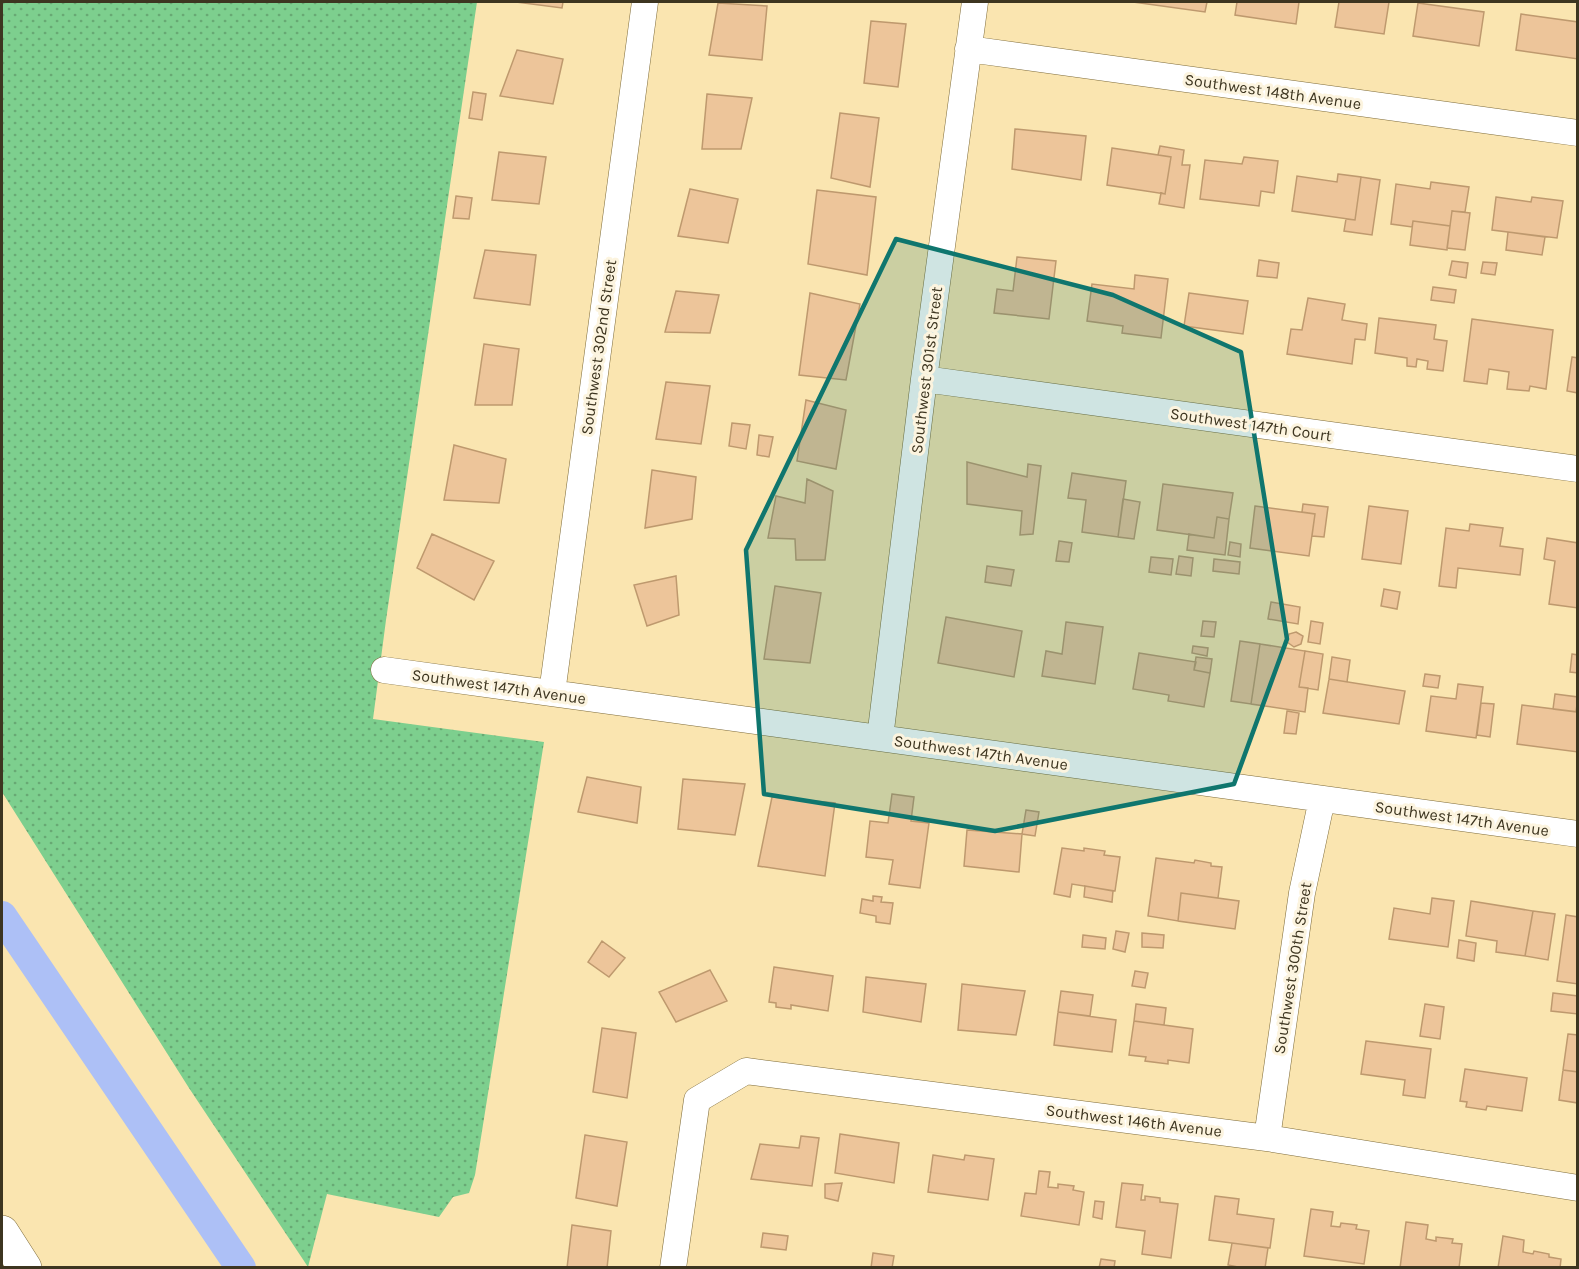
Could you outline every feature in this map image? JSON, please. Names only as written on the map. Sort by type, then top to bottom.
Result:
[{"type":"highway","points":[[2,1232],[25,1268]]},
{"type":"street","name":"Southwest 302nd Street","points":[[552,693],[645,2]]},
{"type":"street","name":"Southwest 301st Street","points":[[880,738],[924,379],[975,2]]},
{"type":"street","name":"Southwest 148th Avenue","points":[[968,48],[1578,133]]},
{"type":"street","name":"Southwest 147th Court","points":[[924,379],[1578,469]]},
{"type":"street","name":"Southwest 147th Avenue","points":[[384,670],[1578,834]]},
{"type":"street","name":"Southwest 300th Street","points":[[1267,1137],[1302,893],[1322,799]]},
{"type":"street","name":"Southwest 146th Avenue","points":[[673,1268],[697,1100],[746,1071],[1267,1137],[1578,1188]]},
{"type":"highlighted area","points":[[896,239],[1113,295],[1241,352],[1287,639],[1234,784],[995,831],[764,794],[746,550]]},
{"type":"green space","points":[[2,2],[477,2],[373,719],[544,742],[475,1175],[469,1193],[453,1197],[439,1217],[327,1194],[308,1267],[189,1088],[2,792]]},
{"type":"building","points":[[516,2],[563,2],[562,8]]},
{"type":"building","points":[[1133,2],[1207,2],[1205,12]]},
{"type":"building","points":[[1237,2],[1299,2],[1296,24],[1235,15]]},
{"type":"building","points":[[1339,2],[1389,2],[1384,34],[1335,27]]},
{"type":"building","points":[[718,3],[767,6],[762,60],[709,55]]},
{"type":"building","points":[[1418,3],[1484,12],[1479,46],[1413,36]]},
{"type":"building","points":[[1521,14],[1578,22],[1578,59],[1516,50]]},
{"type":"building","points":[[871,21],[906,24],[898,87],[864,83]]},
{"type":"building","points":[[517,50],[563,59],[553,104],[500,96]]},
{"type":"building","points":[[473,92],[486,94],[482,120],[469,118]]},
{"type":"building","points":[[707,94],[752,98],[741,149],[702,149]]},
{"type":"building","points":[[840,113],[879,118],[870,187],[831,178]]},
{"type":"building","points":[[1015,129],[1086,136],[1081,180],[1012,169]]},
{"type":"building","points":[[1160,146],[1184,150],[1182,165],[1190,165],[1184,208],[1159,204],[1161,193],[1165,194],[1171,157],[1158,155]]},
{"type":"building","points":[[1112,148],[1171,157],[1165,194],[1107,185]]},
{"type":"building","points":[[499,152],[546,157],[539,204],[492,200]]},
{"type":"building","points":[[1244,157],[1278,161],[1274,193],[1261,191],[1259,206],[1200,199],[1205,160],[1242,164]]},
{"type":"building","points":[[1338,174],[1361,177],[1355,220],[1292,211],[1297,176],[1337,182]]},
{"type":"building","points":[[1361,177],[1380,180],[1372,235],[1344,231],[1346,219],[1355,220]]},
{"type":"building","points":[[1431,182],[1469,187],[1465,212],[1452,211],[1450,226],[1413,221],[1412,227],[1391,224],[1396,184],[1430,189]]},
{"type":"building","points":[[690,189],[738,199],[728,243],[678,236]]},
{"type":"building","points":[[817,190],[876,197],[867,275],[808,264]]},
{"type":"building","points":[[456,196],[472,198],[469,219],[453,218]]},
{"type":"building","points":[[1496,197],[1531,202],[1532,197],[1563,201],[1557,238],[1492,230]]},
{"type":"building","points":[[1452,211],[1470,213],[1465,250],[1447,248]]},
{"type":"building","points":[[1413,221],[1450,226],[1447,250],[1410,245]]},
{"type":"building","points":[[1508,232],[1545,237],[1542,255],[1506,250]]},
{"type":"building","points":[[485,250],[536,255],[530,305],[474,298]]},
{"type":"building","points":[[1017,257],[1056,261],[1049,319],[994,313],[997,289],[1013,291]]},
{"type":"building","points":[[1259,260],[1279,263],[1277,278],[1257,276]]},
{"type":"building","points":[[1452,261],[1468,263],[1466,278],[1449,275]]},
{"type":"building","points":[[1483,262],[1497,263],[1495,275],[1481,273]]},
{"type":"building","points":[[1135,275],[1168,279],[1161,338],[1122,333],[1123,326],[1087,321],[1092,284],[1134,289]]},
{"type":"building","points":[[1433,287],[1456,290],[1454,303],[1431,300]]},
{"type":"building","points":[[676,291],[719,295],[710,333],[665,332]]},
{"type":"building","points":[[810,293],[860,304],[846,380],[799,375]]},
{"type":"building","points":[[1189,293],[1248,301],[1243,334],[1184,326]]},
{"type":"building","points":[[1308,298],[1345,304],[1342,320],[1367,324],[1365,340],[1355,339],[1352,364],[1287,354],[1291,329],[1302,330]]},
{"type":"building","points":[[1379,318],[1436,325],[1434,339],[1447,341],[1443,371],[1427,369],[1428,361],[1417,359],[1416,367],[1407,366],[1407,358],[1375,353]]},
{"type":"building","points":[[1472,319],[1553,330],[1546,389],[1530,386],[1529,391],[1507,389],[1509,372],[1489,369],[1487,384],[1464,381]]},
{"type":"building","points":[[484,344],[519,349],[512,405],[475,405]]},
{"type":"building","points":[[1572,357],[1578,358],[1578,393],[1567,391]]},
{"type":"building","points":[[666,382],[710,386],[701,444],[656,439]]},
{"type":"building","points":[[806,400],[846,410],[836,469],[797,461]]},
{"type":"building","points":[[732,423],[750,425],[746,449],[729,446]]},
{"type":"building","points":[[759,435],[773,437],[769,457],[757,455]]},
{"type":"building","points":[[454,445],[506,459],[499,503],[444,500]]},
{"type":"building","points":[[967,462],[1027,477],[1028,464],[1041,466],[1033,534],[1020,535],[1022,511],[967,504]]},
{"type":"building","points":[[652,470],[696,477],[692,519],[645,528]]},
{"type":"building","points":[[1072,473],[1126,481],[1118,537],[1082,532],[1086,500],[1068,498]]},
{"type":"building","points":[[807,479],[833,491],[825,560],[796,560],[795,539],[768,538],[776,496],[805,503]]},
{"type":"building","points":[[1163,484],[1233,493],[1229,519],[1217,517],[1214,538],[1157,530]]},
{"type":"building","points":[[1123,499],[1140,502],[1134,539],[1118,537]]},
{"type":"building","points":[[1303,504],[1328,507],[1324,537],[1312,536],[1315,514],[1302,512]]},
{"type":"building","points":[[1255,506],[1315,514],[1309,556],[1250,548]]},
{"type":"building","points":[[1369,506],[1408,511],[1401,564],[1362,559]]},
{"type":"building","points":[[1217,517],[1229,519],[1225,555],[1187,550],[1189,534],[1214,538]]},
{"type":"building","points":[[1470,524],[1503,528],[1500,546],[1523,549],[1520,575],[1458,568],[1456,588],[1439,586],[1446,528],[1469,531]]},
{"type":"building","points":[[432,534],[494,561],[474,600],[417,568]]},
{"type":"building","points":[[1547,538],[1578,543],[1578,608],[1549,604],[1555,561],[1544,559]]},
{"type":"building","points":[[1059,541],[1072,543],[1069,562],[1056,561]]},
{"type":"building","points":[[1230,542],[1241,544],[1240,557],[1228,555]]},
{"type":"building","points":[[1179,556],[1193,558],[1191,576],[1176,574]]},
{"type":"building","points":[[1151,557],[1173,559],[1171,575],[1149,572]]},
{"type":"building","points":[[1214,559],[1240,562],[1239,574],[1213,571]]},
{"type":"building","points":[[987,566],[1014,570],[1011,586],[985,582]]},
{"type":"building","points":[[676,576],[679,615],[647,626],[634,585]]},
{"type":"building","points":[[775,586],[821,593],[810,663],[764,659]]},
{"type":"building","points":[[1384,589],[1400,592],[1397,609],[1381,606]]},
{"type":"building","points":[[1271,602],[1300,607],[1298,624],[1268,619]]},
{"type":"building","points":[[946,617],[1022,631],[1014,677],[938,663]]},
{"type":"building","points":[[1203,621],[1216,622],[1214,637],[1201,636]]},
{"type":"building","points":[[1311,621],[1323,623],[1320,644],[1308,642]]},
{"type":"building","points":[[1066,622],[1103,627],[1095,684],[1042,676],[1046,651],[1062,654]]},
{"type":"building","points":[[1296,632],[1303,636],[1301,644],[1294,647],[1287,642],[1289,634]]},
{"type":"building","points":[[1240,641],[1260,644],[1251,704],[1231,701]]},
{"type":"building","points":[[1260,644],[1305,651],[1299,687],[1308,688],[1305,712],[1251,704]]},
{"type":"building","points":[[1193,646],[1208,648],[1207,656],[1192,653]]},
{"type":"building","points":[[1305,651],[1323,654],[1318,690],[1299,687]]},
{"type":"building","points":[[1139,653],[1196,662],[1194,670],[1210,673],[1204,707],[1168,701],[1169,695],[1133,689]]},
{"type":"building","points":[[1572,654],[1578,655],[1578,673],[1570,672]]},
{"type":"building","points":[[1196,657],[1212,659],[1210,673],[1194,670]]},
{"type":"building","points":[[1332,657],[1350,660],[1347,682],[1329,679]]},
{"type":"building","points":[[1425,674],[1440,676],[1438,688],[1423,686]]},
{"type":"building","points":[[1329,679],[1405,691],[1399,724],[1323,713]]},
{"type":"building","points":[[1458,684],[1483,687],[1476,738],[1426,731],[1431,696],[1456,699]]},
{"type":"building","points":[[1555,694],[1578,697],[1576,712],[1553,709]]},
{"type":"building","points":[[1481,703],[1494,704],[1490,737],[1477,735]]},
{"type":"building","points":[[1522,705],[1578,712],[1578,752],[1517,744]]},
{"type":"building","points":[[1287,711],[1299,713],[1296,734],[1284,733]]},
{"type":"building","points":[[587,777],[641,787],[637,823],[578,812]]},
{"type":"building","points":[[683,779],[745,784],[735,835],[678,829]]},
{"type":"building","points":[[892,794],[914,797],[911,821],[929,823],[920,888],[889,884],[893,860],[866,857],[870,821],[888,823]]},
{"type":"building","points":[[772,797],[835,803],[825,876],[758,866]]},
{"type":"building","points":[[1026,810],[1039,812],[1035,836],[1022,834]]},
{"type":"building","points":[[967,830],[1022,834],[1019,872],[964,866]]},
{"type":"building","points":[[1062,848],[1105,851],[1104,855],[1120,857],[1115,891],[1072,884],[1070,897],[1054,894]]},
{"type":"building","points":[[1156,858],[1194,863],[1195,860],[1222,867],[1218,898],[1181,893],[1178,921],[1148,916]]},
{"type":"building","points":[[1085,886],[1113,891],[1112,902],[1084,897]]},
{"type":"building","points":[[1181,893],[1239,901],[1235,929],[1178,921]]},
{"type":"building","points":[[873,896],[882,897],[881,902],[893,903],[890,924],[876,922],[876,916],[860,913],[862,899],[873,901]]},
{"type":"building","points":[[1432,898],[1454,901],[1448,947],[1389,939],[1394,908],[1430,914]]},
{"type":"building","points":[[1471,901],[1533,911],[1525,956],[1496,952],[1497,941],[1466,936]]},
{"type":"building","points":[[1533,911],[1555,914],[1548,960],[1525,956]]},
{"type":"building","points":[[1566,915],[1578,917],[1578,984],[1557,981]]},
{"type":"building","points":[[1116,931],[1129,933],[1125,952],[1113,949]]},
{"type":"building","points":[[1142,933],[1164,935],[1163,948],[1142,947]]},
{"type":"building","points":[[1083,935],[1106,938],[1105,949],[1082,947]]},
{"type":"building","points":[[1459,940],[1476,943],[1474,961],[1457,958]]},
{"type":"building","points":[[602,941],[625,958],[609,977],[588,962]]},
{"type":"building","points":[[774,967],[833,976],[828,1011],[791,1005],[791,1009],[776,1007],[776,1003],[769,1002]]},
{"type":"building","points":[[710,970],[727,1001],[676,1022],[659,992]]},
{"type":"building","points":[[1135,971],[1148,973],[1145,988],[1132,986]]},
{"type":"building","points":[[866,977],[926,984],[921,1022],[863,1012]]},
{"type":"building","points":[[962,984],[1025,991],[1016,1035],[958,1030]]},
{"type":"building","points":[[1061,991],[1093,995],[1090,1016],[1058,1012]]},
{"type":"building","points":[[1553,993],[1578,996],[1578,1014],[1551,1011]]},
{"type":"building","points":[[1136,1004],[1166,1008],[1164,1025],[1134,1021]]},
{"type":"building","points":[[1425,1004],[1444,1007],[1440,1039],[1420,1036]]},
{"type":"building","points":[[1058,1012],[1116,1020],[1112,1052],[1054,1045]]},
{"type":"building","points":[[1134,1021],[1193,1029],[1189,1063],[1168,1060],[1168,1064],[1145,1061],[1146,1057],[1129,1055]]},
{"type":"building","points":[[602,1028],[636,1033],[627,1098],[593,1092]]},
{"type":"building","points":[[1568,1034],[1578,1035],[1578,1072],[1563,1070]]},
{"type":"building","points":[[1366,1041],[1431,1049],[1425,1098],[1403,1095],[1405,1080],[1361,1074]]},
{"type":"building","points":[[1465,1069],[1527,1078],[1522,1111],[1487,1106],[1486,1110],[1466,1107],[1467,1102],[1460,1101]]},
{"type":"building","points":[[1563,1070],[1578,1072],[1578,1103],[1559,1100]]},
{"type":"building","points":[[840,1134],[899,1143],[894,1183],[835,1173]]},
{"type":"building","points":[[585,1135],[627,1142],[617,1206],[576,1198]]},
{"type":"building","points":[[801,1136],[819,1138],[812,1186],[751,1179],[760,1144],[799,1148]]},
{"type":"building","points":[[933,1155],[964,1160],[965,1155],[994,1159],[988,1200],[928,1192]]},
{"type":"building","points":[[1039,1171],[1050,1172],[1048,1187],[1058,1188],[1058,1184],[1074,1186],[1073,1190],[1084,1192],[1079,1225],[1021,1216],[1025,1193],[1036,1194]]},
{"type":"building","points":[[842,1183],[838,1201],[825,1198],[825,1184]]},
{"type":"building","points":[[1122,1183],[1143,1185],[1141,1200],[1145,1200],[1145,1196],[1160,1198],[1160,1202],[1178,1204],[1171,1258],[1142,1254],[1145,1231],[1116,1227]]},
{"type":"building","points":[[1215,1196],[1239,1199],[1237,1214],[1274,1219],[1270,1248],[1209,1240]]},
{"type":"building","points":[[1095,1201],[1104,1202],[1102,1219],[1093,1217]]},
{"type":"building","points":[[1311,1209],[1333,1212],[1331,1226],[1340,1227],[1341,1223],[1357,1225],[1356,1229],[1369,1231],[1364,1264],[1304,1256]]},
{"type":"building","points":[[1406,1222],[1428,1225],[1426,1239],[1436,1241],[1436,1237],[1453,1239],[1452,1243],[1462,1244],[1459,1268],[1400,1268]]},
{"type":"building","points":[[572,1225],[611,1231],[607,1268],[567,1268]]},
{"type":"building","points":[[763,1233],[788,1236],[786,1250],[761,1247]]},
{"type":"building","points":[[1503,1236],[1524,1240],[1523,1252],[1533,1254],[1534,1251],[1561,1259],[1560,1268],[1498,1268]]},
{"type":"building","points":[[1232,1243],[1268,1248],[1265,1268],[1228,1265]]},
{"type":"building","points":[[873,1253],[894,1256],[892,1268],[871,1268]]},
{"type":"building","points":[[1101,1259],[1115,1261],[1114,1268],[1099,1268]]},
{"type":"waterway","points":[[2,916],[241,1268]]}]
